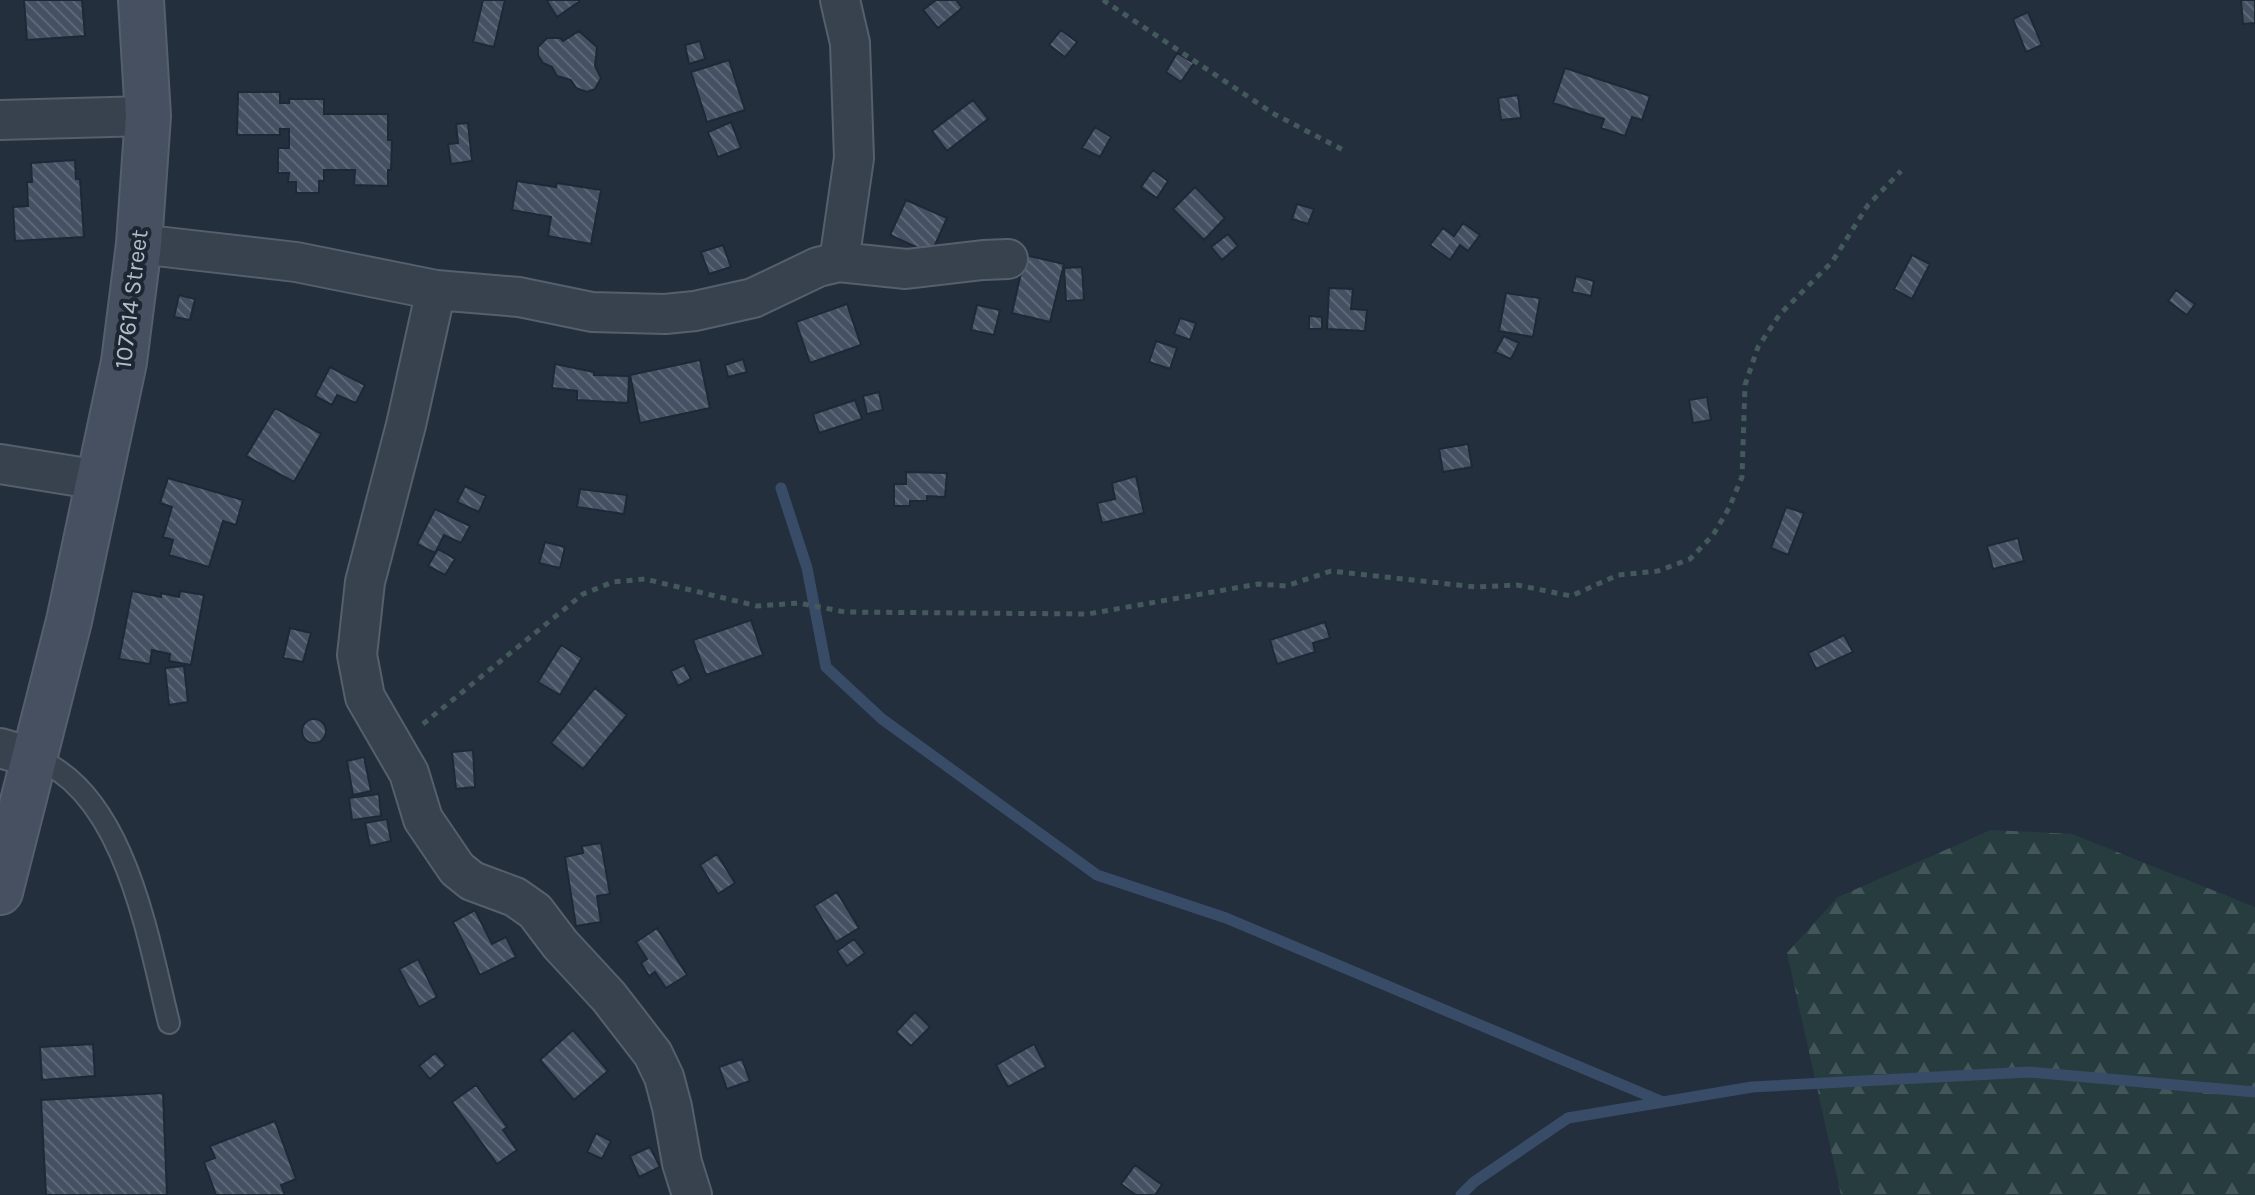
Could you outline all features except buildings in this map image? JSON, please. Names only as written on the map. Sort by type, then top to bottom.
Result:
[{"type":"street","name":"107614 Street","points":[[0,892],[17,753],[69,621],[124,362],[139,244],[148,116],[141,0]]},
{"type":"street","points":[[839,262],[854,158],[850,43],[840,0]]},
{"type":"street","points":[[0,120],[148,116]]},
{"type":"street","points":[[139,244],[296,262],[436,290],[519,297],[592,312],[665,314],[695,311],[753,298],[818,267],[839,262],[906,269],[1008,259]]},
{"type":"street","points":[[436,290],[406,425],[365,582],[357,655],[365,697],[409,773],[423,819],[457,869],[472,881],[515,897],[535,911],[653,1054],[664,1077],[692,1195]]},
{"type":"street","points":[[0,464],[99,480]]},
{"type":"lane","points":[[17,753],[51,764],[70,777],[86,794],[115,843],[136,892],[169,1023]]},
{"type":"path","points":[[1103,0],[1274,114],[1347,152]]},
{"type":"path","points":[[389,734],[416,730],[583,594],[613,582],[645,579],[757,606],[799,603],[845,612],[1088,614],[1258,584],[1286,586],[1331,571],[1476,587],[1517,585],[1571,596],[1618,575],[1658,571],[1690,559],[1713,535],[1729,508],[1742,477],[1745,385],[1758,347],[1780,314],[1832,262],[1868,205],[1901,171]]},
{"type":"green space","points":[[1991,830],[2072,834],[2255,907],[2255,1195],[1841,1195],[1787,953],[1838,897]]},
{"type":"waterway","points":[[781,488],[807,568],[826,667],[882,719],[1097,875],[1226,918],[1663,1102]]},
{"type":"waterway","points":[[1461,1195],[1474,1182],[1568,1118],[1752,1087],[2030,1072],[2255,1092]]}]
